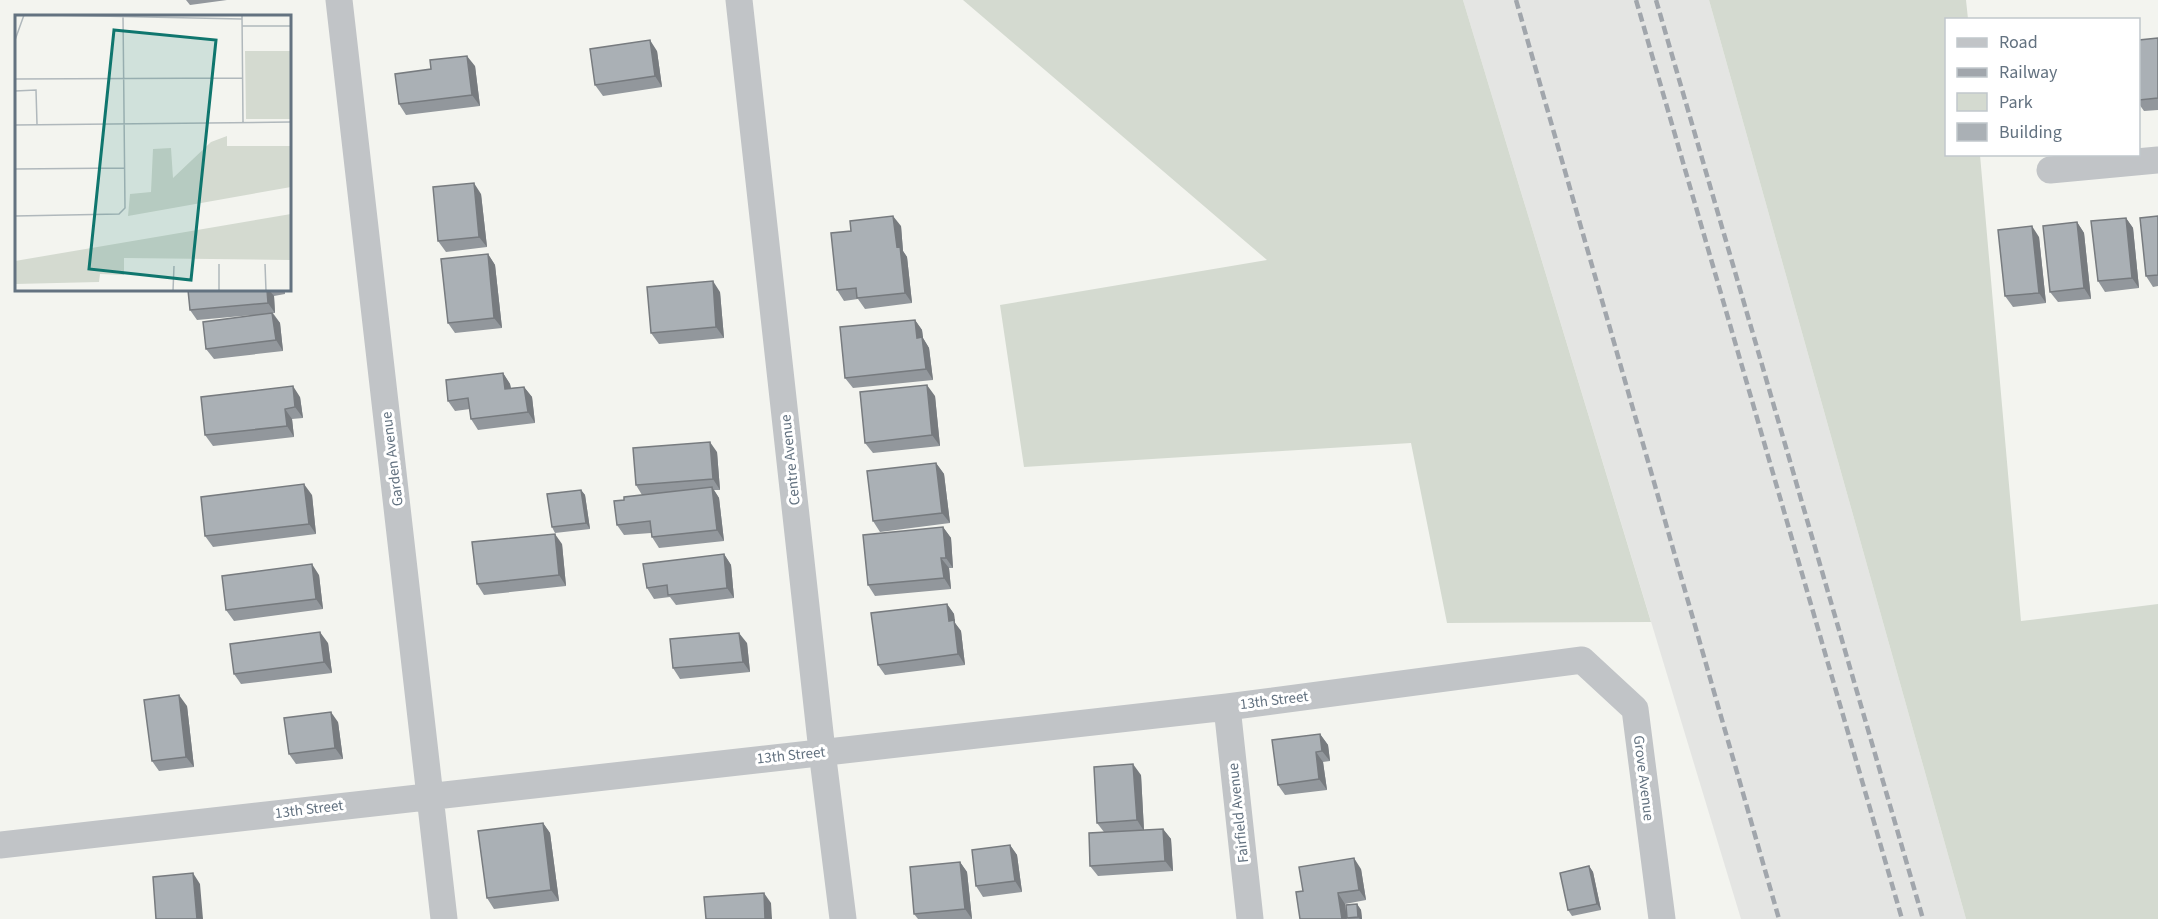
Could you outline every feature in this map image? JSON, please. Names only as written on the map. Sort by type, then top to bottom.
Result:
[{"type":"street","name":"Garden Avenue","points":[[339,0],[444,919]]},
{"type":"street","name":"Centre Avenue","points":[[740,0],[822,751],[843,919]]},
{"type":"street","points":[[2050,170],[2158,160]]},
{"type":"street","name":"13th Street","points":[[0,844],[1227,707],[1582,660]]},
{"type":"street","name":"Grove Avenue","points":[[1582,660],[1635,709],[1662,919]]},
{"type":"street","name":"Fairfield Avenue","points":[[1227,707],[1250,919]]},
{"type":"shaded area","points":[[1463,0],[1709,0],[1966,919],[1741,919]]},
{"type":"green space","points":[[963,0],[1463,0],[1651,622],[1447,623],[1411,443],[1024,467],[1000,305],[1267,260]]},
{"type":"green space","points":[[1709,0],[1966,0],[1968,18],[1945,18],[1945,156],[1980,156],[2021,621],[2158,604],[2158,919],[1966,919]]},
{"type":"building","points":[[2158,38],[2158,98],[2140,100],[2140,40]]},
{"type":"building","points":[[650,40],[655,76],[595,85],[590,49]]},
{"type":"building","points":[[467,56],[472,95],[399,104],[395,74],[431,69],[430,60]]},
{"type":"building","points":[[474,183],[479,237],[438,241],[433,187]]},
{"type":"building","points":[[893,216],[897,247],[900,246],[905,293],[857,298],[856,288],[837,290],[831,233],[851,231],[850,221]]},
{"type":"building","points":[[2158,216],[2158,275],[2146,276],[2140,218]]},
{"type":"building","points":[[2126,218],[2132,278],[2098,281],[2091,221]]},
{"type":"building","points":[[2077,222],[2084,288],[2050,292],[2043,226]]},
{"type":"building","points":[[2032,226],[2039,293],[2005,296],[1998,230]]},
{"type":"building","points":[[488,254],[494,318],[448,323],[441,259]]},
{"type":"building","points":[[713,281],[716,327],[651,333],[647,287]]},
{"type":"building","points":[[188,291],[267,291],[268,303],[190,310]]},
{"type":"building","points":[[272,313],[276,340],[206,349],[203,322]]},
{"type":"building","points":[[915,320],[917,338],[922,337],[926,369],[845,378],[840,327]]},
{"type":"building","points":[[503,373],[505,389],[524,387],[528,412],[471,419],[468,398],[448,401],[446,380]]},
{"type":"building","points":[[927,385],[932,435],[865,443],[860,392]]},
{"type":"building","points":[[293,386],[295,407],[285,409],[287,426],[205,435],[201,397]]},
{"type":"building","points":[[710,442],[713,479],[636,485],[633,448]]},
{"type":"building","points":[[936,463],[942,513],[873,521],[867,471]]},
{"type":"building","points":[[304,484],[309,524],[205,536],[201,497]]},
{"type":"building","points":[[712,487],[717,530],[652,537],[650,521],[617,525],[614,501],[624,500],[624,497]]},
{"type":"building","points":[[581,490],[586,523],[552,527],[547,494]]},
{"type":"building","points":[[943,527],[946,558],[941,558],[944,578],[868,585],[863,535]]},
{"type":"building","points":[[555,534],[559,575],[477,584],[472,542]]},
{"type":"building","points":[[724,554],[727,588],[668,595],[667,585],[647,588],[643,564]]},
{"type":"building","points":[[312,564],[316,599],[226,610],[222,576]]},
{"type":"building","points":[[947,604],[949,621],[954,620],[958,654],[878,665],[871,613]]},
{"type":"building","points":[[320,632],[324,662],[234,674],[230,644]]},
{"type":"building","points":[[739,633],[743,662],[673,668],[670,639]]},
{"type":"building","points":[[179,695],[186,757],[152,761],[144,700]]},
{"type":"building","points":[[331,712],[335,748],[289,754],[284,718]]},
{"type":"building","points":[[1320,734],[1322,751],[1316,752],[1319,779],[1278,785],[1272,740]]},
{"type":"building","points":[[1133,764],[1137,820],[1097,823],[1094,767]]},
{"type":"building","points":[[543,823],[551,890],[487,898],[478,831]]},
{"type":"building","points":[[1163,829],[1165,861],[1090,866],[1089,833]]},
{"type":"building","points":[[1010,845],[1015,881],[976,886],[972,850]]},
{"type":"building","points":[[1354,858],[1359,890],[1338,893],[1342,919],[1300,919],[1296,892],[1303,891],[1299,867]]},
{"type":"building","points":[[960,862],[965,909],[914,914],[910,867]]},
{"type":"building","points":[[1589,866],[1597,904],[1568,910],[1560,873]]},
{"type":"building","points":[[193,873],[197,919],[156,919],[153,877]]},
{"type":"building","points":[[764,893],[765,919],[706,919],[704,897]]},
{"type":"building","points":[[1357,904],[1358,917],[1347,918],[1346,905]]},
{"type":"railway","points":[[1516,0],[1779,919]]},
{"type":"railway","points":[[1636,0],[1902,919]]},
{"type":"railway","points":[[1656,0],[1923,919]]}]
